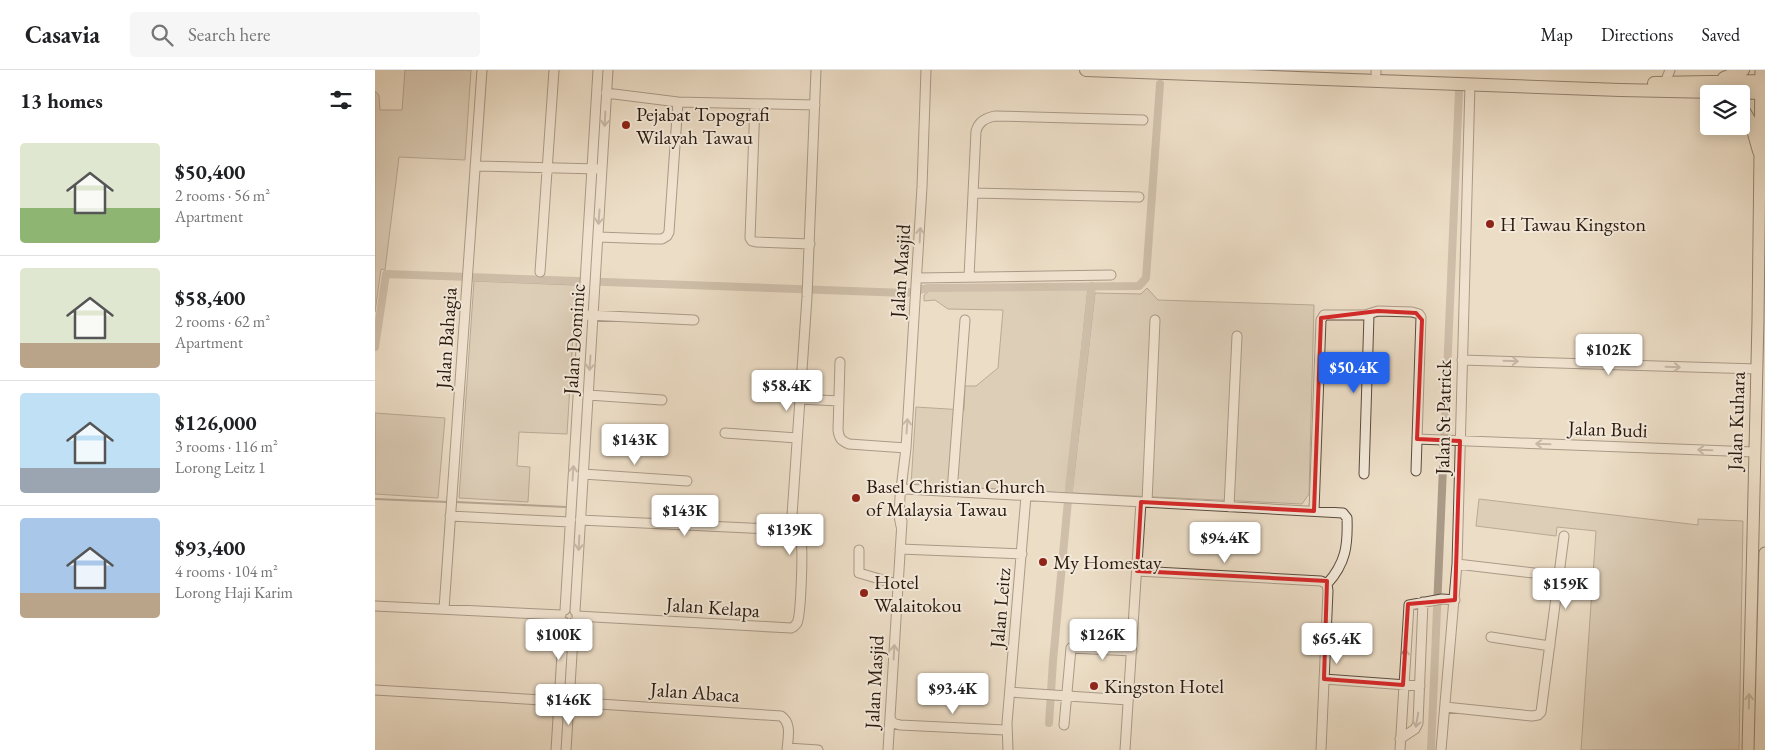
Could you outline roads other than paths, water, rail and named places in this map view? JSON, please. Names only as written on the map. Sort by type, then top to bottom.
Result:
[{"type":"highway","points":[[1086,70],[1470,84],[1700,89]]},
{"type":"highway","points":[[1307,70],[1376,71],[1665,83],[1700,88]]},
{"type":"highway","points":[[1714,85],[1743,70]]},
{"type":"highway","points":[[1750,120],[1759,151]]},
{"type":"main road","name":"Jalan Kuhara","points":[[1747,750],[1762,84]]},
{"type":"main road","points":[[1760,750],[1765,553]]},
{"type":"main road","points":[[1751,639],[1757,609],[1759,604],[1764,602]]},
{"type":"street","name":"Jalan Bahagia","points":[[443,608],[482,70]]},
{"type":"street","points":[[540,272],[554,70]]},
{"type":"street","name":"Jalan Dominic","points":[[566,750],[588,395],[588,315],[584,294],[598,70]]},
{"type":"street","name":"Jalan Dominic","points":[[556,750],[570,522],[588,315],[594,294],[608,70]]},
{"type":"street","points":[[580,520],[791,530],[808,286],[816,70]]},
{"type":"street","name":"Jalan Masjid","points":[[901,526],[899,516],[901,484],[906,448],[923,187],[926,70]]},
{"type":"street","points":[[1665,83],[1670,70]]},
{"type":"street","name":"Jalan St Patrick","points":[[1441,750],[1457,564],[1470,84]]},
{"type":"street","points":[[607,93],[678,102],[815,105]]},
{"type":"street","points":[[597,237],[662,239],[667,236],[669,232],[678,102]]},
{"type":"street","points":[[755,104],[749,238],[752,242],[810,244]]},
{"type":"street","points":[[969,277],[977,126],[985,119],[995,116],[1143,120]]},
{"type":"street","points":[[475,166],[602,169]]},
{"type":"street","points":[[973,193],[1139,197]]},
{"type":"street","points":[[917,281],[969,277],[1111,276]]},
{"type":"street","points":[[1314,511],[1321,318],[1326,314],[1369,315],[1378,311],[1412,312],[1419,314],[1421,317],[1416,471]]},
{"type":"street","points":[[588,315],[694,320]]},
{"type":"street","points":[[1364,474],[1369,315]]},
{"type":"street","points":[[952,492],[965,320]]},
{"type":"street","points":[[1125,750],[1137,571],[1144,502],[1155,320]]},
{"type":"street","points":[[1229,506],[1237,336]]},
{"type":"street","points":[[1462,360],[1757,369]]},
{"type":"street","points":[[840,362],[839,436],[849,444],[906,448]]},
{"type":"street","points":[[588,395],[662,400]]},
{"type":"street","points":[[800,399],[839,401]]},
{"type":"street","points":[[725,433],[797,438]]},
{"type":"street","name":"Jalan Budi","points":[[1417,439],[1754,452]]},
{"type":"street","points":[[583,474],[687,481]]},
{"type":"street","name":"Jalan Masjid","points":[[888,750],[899,549],[905,490],[903,475]]},
{"type":"street","points":[[905,490],[1343,513],[1347,518],[1346,550],[1327,584]]},
{"type":"street","name":"Jalan Leitz","points":[[1006,726],[1026,496]]},
{"type":"street","points":[[450,514],[570,522]]},
{"type":"street","name":"Jalan Kelapa","points":[[575,616],[728,626],[794,627],[798,620],[801,541],[791,530]]},
{"type":"street","points":[[1445,707],[1532,716],[1537,715],[1542,710],[1564,536]]},
{"type":"street","points":[[899,549],[1022,554]]},
{"type":"street","points":[[859,550],[859,572],[897,584]]},
{"type":"street","points":[[1457,564],[1559,576]]},
{"type":"street","points":[[1137,571],[1311,580],[1327,584],[1329,590],[1321,750]]},
{"type":"street","points":[[1400,750],[1408,608],[1411,604],[1439,599],[1455,600]]},
{"type":"street","points":[[1400,739],[1418,726],[1423,602]]},
{"type":"street","points":[[375,606],[443,608],[563,616],[570,624],[575,616],[570,608],[563,616]]},
{"type":"street","points":[[1491,637],[1549,646]]},
{"type":"street","points":[[1064,725],[1071,648],[1132,651]]},
{"type":"street","points":[[1325,679],[1420,686]]},
{"type":"street","points":[[375,690],[558,701],[564,696],[569,702]]},
{"type":"street","points":[[1010,692],[1129,700]]},
{"type":"street","name":"Jalan Abaca","points":[[569,702],[781,716],[785,718],[788,726],[787,749]]},
{"type":"street","points":[[890,718],[893,723],[900,725],[1006,726]]},
{"type":"street","points":[[1001,750],[1006,726]]},
{"type":"street","points":[[1006,726],[1008,750]]},
{"type":"street","points":[[880,750],[889,737]]},
{"type":"street","points":[[787,749],[818,750]]},
{"type":"waterway","points":[[375,347],[386,274],[906,293],[928,288],[1139,286],[1146,278],[1160,84]]},
{"type":"waterway","points":[[1431,750],[1459,91]]},
{"type":"waterway","points":[[1049,723],[1070,479],[1092,286]]},
{"type":"waterway","points":[[375,499],[448,502]]},
{"type":"waterway","points":[[456,502],[566,507]]},
{"type":"place","name":"Pejabat Topografi Wilayah Tawau","points":[[626,125]]},
{"type":"place","name":"H Tawau Kingston","points":[[1490,224]]},
{"type":"place","name":"Basel Christian Church of Malaysia Tawau","points":[[856,498]]},
{"type":"place","name":"My Homestay","points":[[1043,562]]},
{"type":"place","name":"Hotel Walaitokou","points":[[864,593]]},
{"type":"place","name":"Kingston Hotel","points":[[1094,686]]}]
